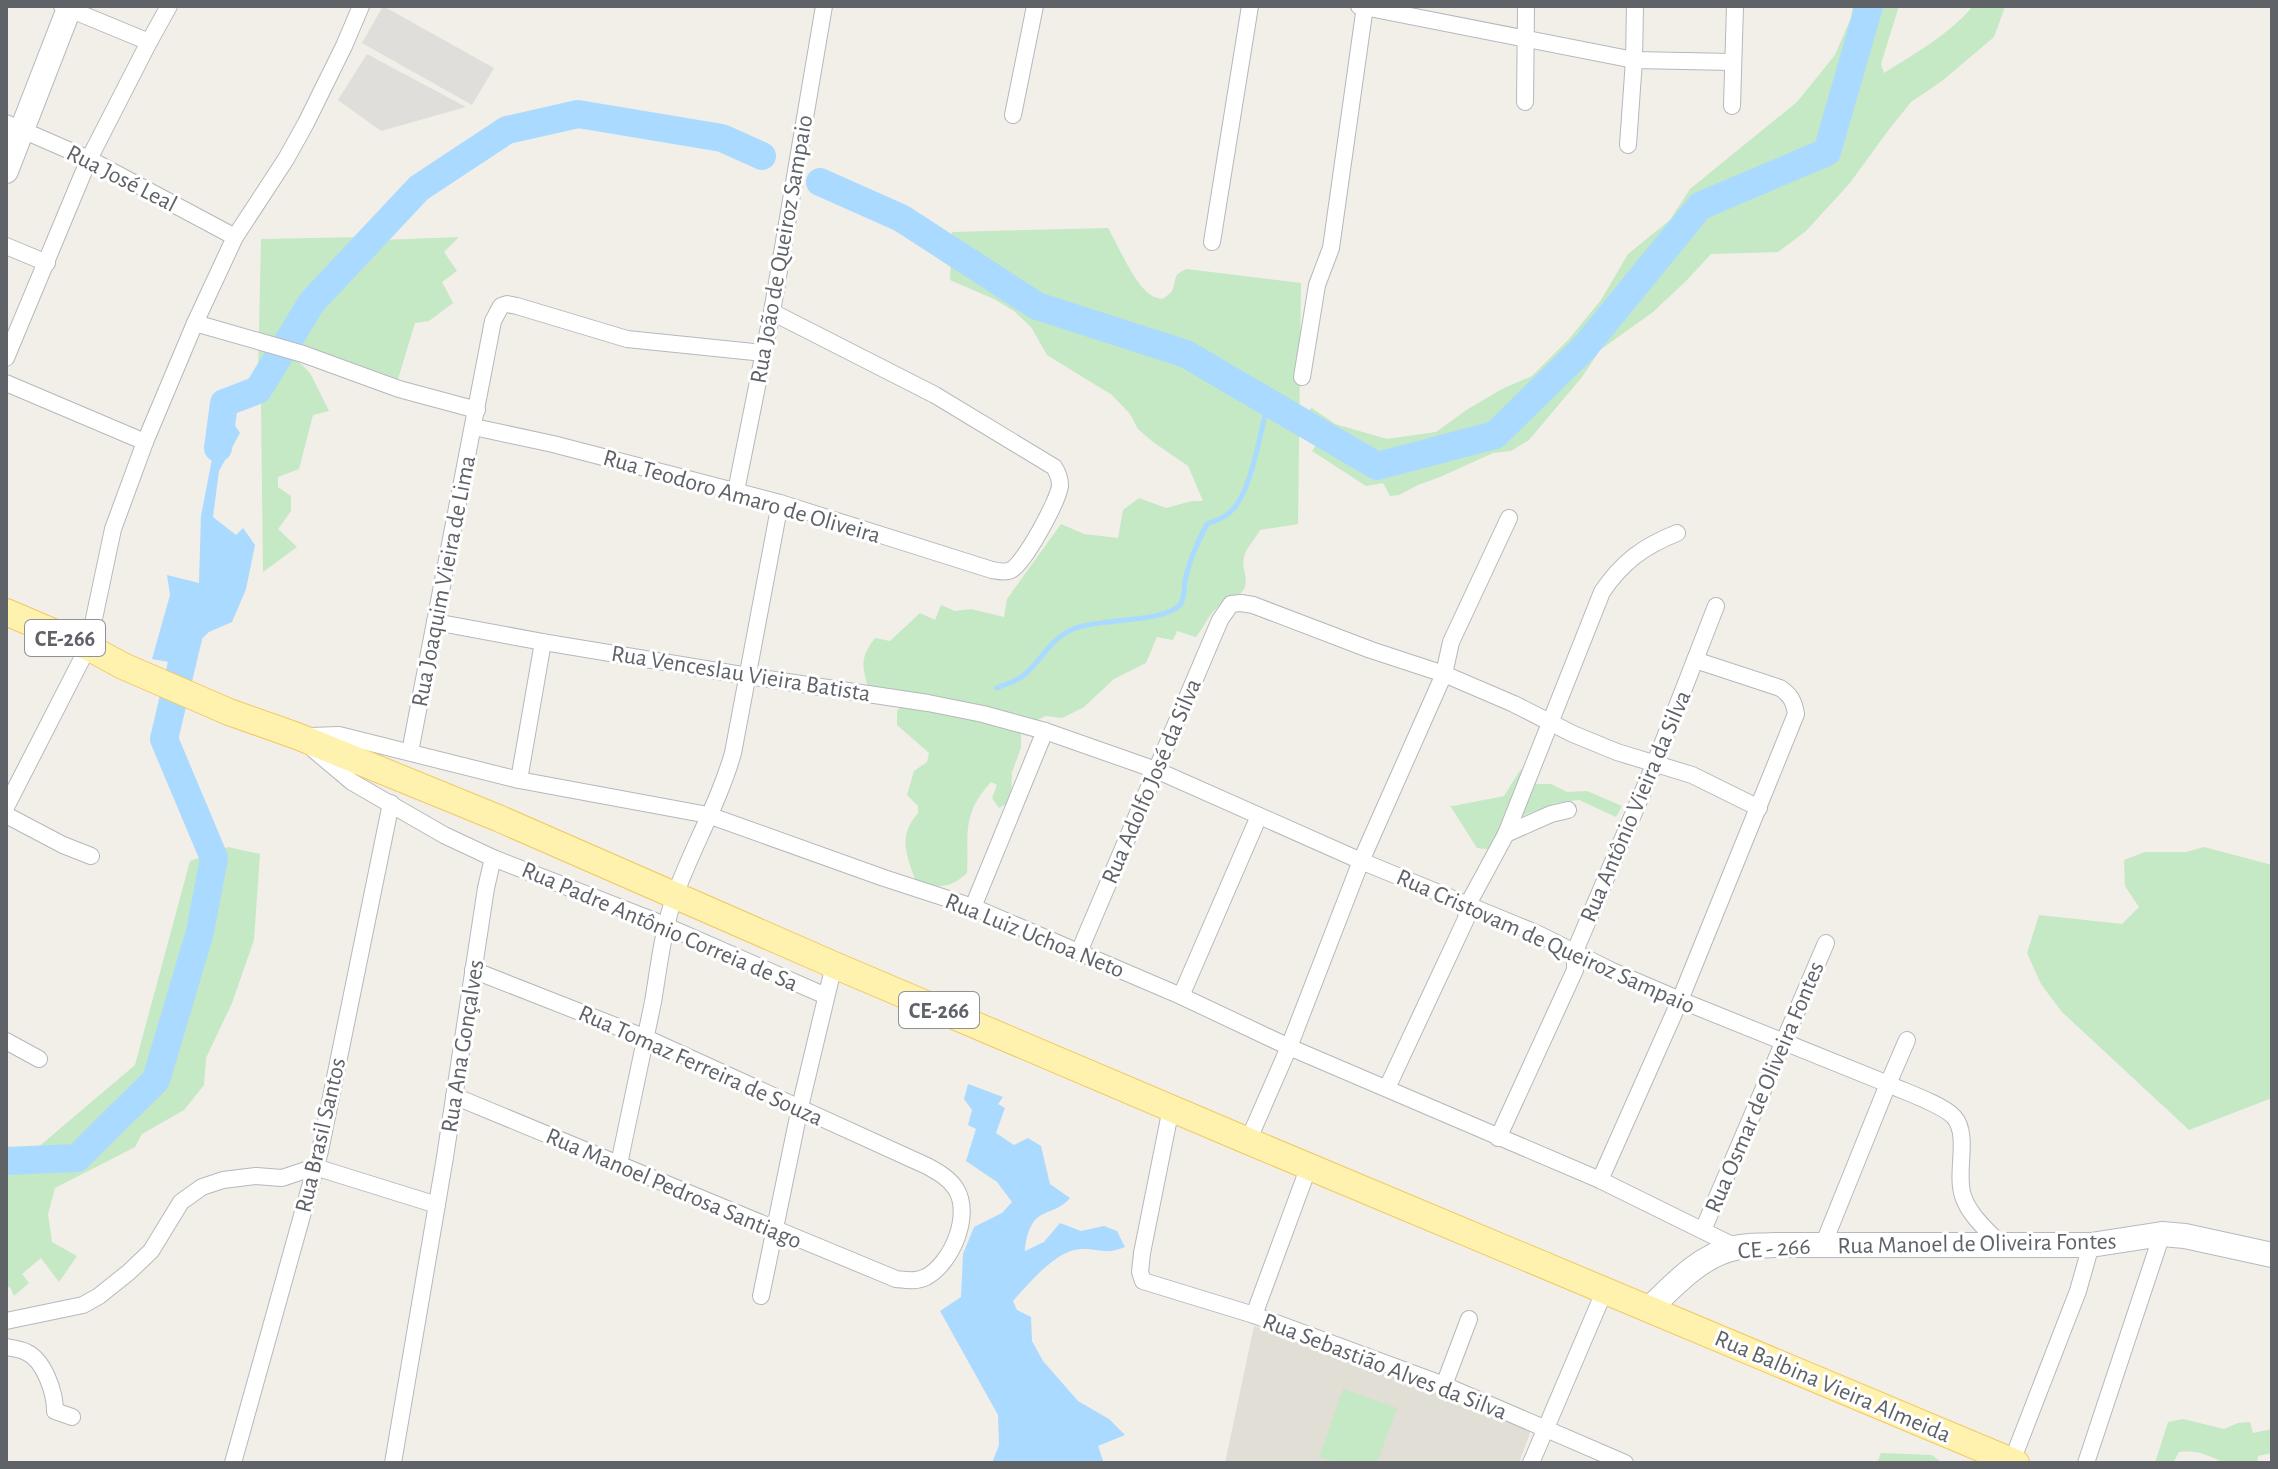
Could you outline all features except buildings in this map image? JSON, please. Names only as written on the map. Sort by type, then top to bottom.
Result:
[{"type":"main road","name":"CE-266","points":[[6,612],[229,712],[297,736],[498,818],[834,965],[1649,1309]]},
{"type":"main road","name":"Rua Balbina Vieira Almeida","points":[[1649,1309],[2014,1462]]},
{"type":"street","points":[[6,358],[89,159],[169,6]]},
{"type":"street","points":[[6,807],[88,647],[113,529],[145,442],[195,323],[235,237],[306,123],[361,6]]},
{"type":"street","name":"Rua João de Queiroz Sampaio","points":[[736,491],[772,312],[824,6]]},
{"type":"street","points":[[1013,115],[1035,6]]},
{"type":"street","points":[[1212,242],[1250,6]]},
{"type":"street","points":[[1302,377],[1317,285],[1331,248],[1363,6],[1634,60],[1733,62]]},
{"type":"street","points":[[1525,102],[1526,6]]},
{"type":"street","points":[[1628,145],[1635,6]]},
{"type":"street","points":[[1732,106],[1735,6]]},
{"type":"street","points":[[6,171],[14,127],[67,7],[149,42]]},
{"type":"street","name":"Rua José Leal","points":[[14,127],[89,159],[235,237]]},
{"type":"street","points":[[6,246],[47,263]]},
{"type":"street","name":"Rua Joaquim Vieira de Lima","points":[[410,752],[493,321],[501,306],[507,304],[627,339],[764,353]]},
{"type":"street","name":"Rua Teodoro Amaro de Oliveira","points":[[195,323],[303,354],[476,419],[553,444],[780,503],[992,570],[1009,571],[1015,568],[1037,536],[1058,492],[1060,480],[1054,467],[935,395],[772,312]]},
{"type":"street","points":[[6,383],[145,442]]},
{"type":"street","points":[[619,1164],[666,926],[675,895],[722,788],[733,753],[780,503]]},
{"type":"street","points":[[1248,1141],[1289,1047],[1361,861],[1444,674],[1451,642],[1509,518]]},
{"type":"street","points":[[1387,1088],[1466,919],[1467,906],[1506,834],[1602,592],[1642,549],[1677,533]]},
{"type":"street","name":"Rua Adolfo José da Silva","points":[[1079,952],[1224,611],[1231,604],[1253,605],[1444,674]]},
{"type":"street","name":"Rua Antônio Vieira da Silva","points":[[1498,1138],[1575,970],[1575,951],[1655,763],[1716,606]]},
{"type":"street","name":"Rua Venceslau Vieira Batista","points":[[435,622],[748,676],[928,703],[1045,731]]},
{"type":"street","points":[[519,780],[543,642]]},
{"type":"street","points":[[1600,1180],[1680,1000],[1795,722],[1794,702],[1785,691],[1695,660]]},
{"type":"street","points":[[1444,674],[1573,734],[1617,752],[1692,775],[1759,808]]},
{"type":"street","points":[[973,907],[1045,731]]},
{"type":"street","name":"Rua Cristovam de Queiroz Sampaio","points":[[1045,731],[1156,770],[1575,951],[1610,970],[1944,1109],[1957,1120],[1961,1136],[1962,1194],[1971,1212],[2001,1245]]},
{"type":"street","name":"Rua Luiz Uchoa Neto","points":[[297,736],[339,735],[519,780],[708,815],[973,907],[1600,1180],[1736,1247]]},
{"type":"street","points":[[297,736],[352,782],[444,835],[493,858]]},
{"type":"street","name":"Rua Brasil Santos","points":[[233,1463],[328,1113],[391,803]]},
{"type":"street","points":[[1506,834],[1551,814],[1568,810]]},
{"type":"street","points":[[6,815],[91,856]]},
{"type":"street","points":[[1181,996],[1259,816]]},
{"type":"street","name":"Rua Padre Antônio Correia de Sa","points":[[493,858],[666,926],[826,996]]},
{"type":"street","name":"Rua Ana Gonçalves","points":[[393,1463],[493,858]]},
{"type":"street","name":"Rua Osmar de Oliveira Fontes","points":[[1703,1230],[1826,943]]},
{"type":"street","points":[[761,1296],[800,1107],[834,965]]},
{"type":"street","name":"Rua Tomaz Ferreira de Souza","points":[[473,970],[646,1038],[945,1177],[958,1194],[961,1216],[949,1251],[934,1271],[917,1280],[896,1279]]},
{"type":"street","points":[[1823,1245],[1907,1040]]},
{"type":"street","points":[[6,1041],[39,1059]]},
{"type":"street","name":"Rua Manoel Pedrosa Santiago","points":[[454,1096],[896,1279]]},
{"type":"street","name":"Rua Sebastião Alves da Silva","points":[[1171,1108],[1142,1253],[1140,1272],[1147,1283],[1254,1315],[1444,1385],[1625,1463]]},
{"type":"street","points":[[1254,1315],[1309,1166]]},
{"type":"street","points":[[6,1321],[83,1305],[99,1296],[151,1251],[174,1211],[189,1196],[202,1187],[233,1178],[282,1178],[315,1167],[437,1205]]},
{"type":"street","points":[[2086,1463],[2162,1234]]},
{"type":"street","name":"Rua Manoel de Oliveira Fontes","points":[[1823,1245],[2091,1245],[2162,1234],[2272,1255]]},
{"type":"street","name":"CE - 266","points":[[1649,1309],[1700,1264],[1736,1247],[1823,1245]]},
{"type":"street","points":[[2014,1462],[2078,1291],[2091,1245]]},
{"type":"street","points":[[1531,1463],[1604,1292]]},
{"type":"street","points":[[1444,1385],[1469,1319]]},
{"type":"street","points":[[6,1347],[29,1352],[47,1375],[55,1397],[55,1411],[72,1417]]},
{"type":"shaded area","points":[[383,6],[494,68],[472,105],[362,43]]},
{"type":"shaded area","points":[[367,54],[466,107],[381,131],[338,100]]},
{"type":"shaded area","points":[[1254,1326],[1409,1381],[1531,1430],[1519,1463],[1225,1463]]},
{"type":"green space","points":[[1853,6],[1899,6],[1881,64],[1884,73],[1943,34],[1973,6],[2005,7],[1994,37],[1942,81],[1911,102],[1850,183],[1806,231],[1778,252],[1711,254],[1653,312],[1600,350],[1582,377],[1529,440],[1511,451],[1493,453],[1399,495],[1390,496],[1383,483],[1366,486],[1312,451],[1318,442],[1305,412],[1312,408],[1335,424],[1387,439],[1436,432],[1502,389],[1532,376],[1569,339],[1601,300],[1628,254],[1670,220],[1690,189],[1797,102],[1835,55]]},
{"type":"green space","points":[[1108,228],[1139,283],[1155,297],[1163,299],[1170,293],[1177,275],[1187,269],[1301,283],[1298,524],[1260,530],[1244,557],[1244,589],[1215,609],[1196,637],[1177,631],[1173,640],[1157,637],[1146,663],[1114,679],[1084,707],[1062,718],[1046,716],[1031,723],[868,688],[864,662],[870,645],[875,638],[890,641],[920,613],[935,620],[941,605],[955,611],[971,609],[1004,617],[1007,599],[1061,524],[1084,534],[1118,538],[1123,510],[1139,498],[1166,508],[1203,501],[1188,466],[1138,429],[1130,414],[1112,395],[1047,355],[1031,327],[1014,311],[950,280],[952,232]]},
{"type":"green space","points":[[364,237],[311,293],[258,376],[261,239]]},
{"type":"green space","points":[[459,237],[444,252],[457,271],[442,282],[453,303],[429,321],[415,323],[398,379],[295,342],[319,306],[383,240]]},
{"type":"green space","points":[[291,354],[310,373],[329,411],[313,415],[299,469],[278,477],[278,487],[291,496],[291,511],[278,529],[297,547],[263,572],[261,405]]},
{"type":"green space","points":[[904,703],[1021,729],[1021,748],[1012,772],[1011,801],[999,808],[992,798],[997,785],[991,782],[981,794],[968,825],[967,873],[949,885],[916,882],[907,855],[908,830],[918,813],[918,806],[907,795],[914,771],[927,762],[929,753],[897,725],[897,711]]},
{"type":"green space","points":[[1521,769],[1530,784],[1551,784],[1567,792],[1587,791],[1622,806],[1616,817],[1579,800],[1555,803],[1508,822],[1494,850],[1477,848],[1451,807],[1448,807],[1504,796]]},
{"type":"green space","points":[[228,847],[260,854],[254,940],[232,1003],[206,1058],[204,1085],[184,1110],[142,1134],[135,1147],[55,1188],[48,1214],[52,1242],[77,1256],[59,1282],[41,1258],[22,1274],[29,1283],[14,1296],[10,1287],[6,1288],[6,1159],[23,1160],[135,1065],[190,861]]},
{"type":"green space","points":[[2204,847],[2272,865],[2272,1098],[2189,1130],[2062,1012],[2041,984],[2027,953],[2039,915],[2122,924],[2139,907],[2125,886],[2124,860],[2145,852],[2186,852]]},
{"type":"green space","points":[[1343,1389],[1397,1408],[1377,1463],[1337,1463],[1319,1457]]},
{"type":"green space","points":[[2183,1419],[2224,1429],[2250,1422],[2253,1433],[2272,1429],[2272,1453],[2258,1456],[2257,1463],[2235,1464],[2197,1452],[2179,1452],[2173,1463],[2155,1463],[2168,1422]]},
{"type":"green space","points":[[1881,1453],[1932,1455],[1942,1463],[1877,1463]]},
{"type":"water","points":[[256,385],[230,418],[240,433],[219,471],[213,517],[236,535],[243,528],[255,545],[246,589],[232,622],[209,632],[198,642],[177,629],[175,663],[152,659],[170,595],[167,575],[199,583],[201,516],[226,399]]},
{"type":"water","points":[[968,1084],[1003,1097],[998,1104],[1005,1108],[996,1133],[1014,1145],[1028,1138],[1041,1146],[1050,1184],[1070,1198],[1036,1219],[1028,1234],[1025,1251],[1044,1242],[1060,1223],[1081,1231],[1104,1226],[1117,1231],[1125,1247],[1108,1251],[1073,1250],[1044,1268],[1013,1301],[1017,1310],[1031,1317],[1032,1341],[1043,1361],[1078,1401],[1109,1419],[1125,1435],[1098,1446],[1104,1463],[992,1463],[999,1445],[998,1415],[940,1311],[961,1297],[963,1254],[974,1227],[1002,1213],[1012,1202],[997,1182],[966,1161],[976,1129],[968,1125],[972,1110],[964,1099]]},
{"type":"waterway","points":[[820,182],[901,218],[1037,306],[1186,354],[1377,466],[1495,435],[1584,348],[1700,206],[1827,152],[1869,6]]},
{"type":"waterway","points":[[218,448],[224,403],[258,390],[312,302],[419,188],[507,130],[578,114],[722,138],[762,156]]},
{"type":"waterway","points":[[997,688],[1024,675],[1052,644],[1073,629],[1160,615],[1180,605],[1191,559],[1207,524],[1231,511],[1246,487],[1268,402]]},
{"type":"waterway","points":[[6,1161],[77,1158],[156,1080],[200,932],[214,858],[164,739],[197,600]]}]
